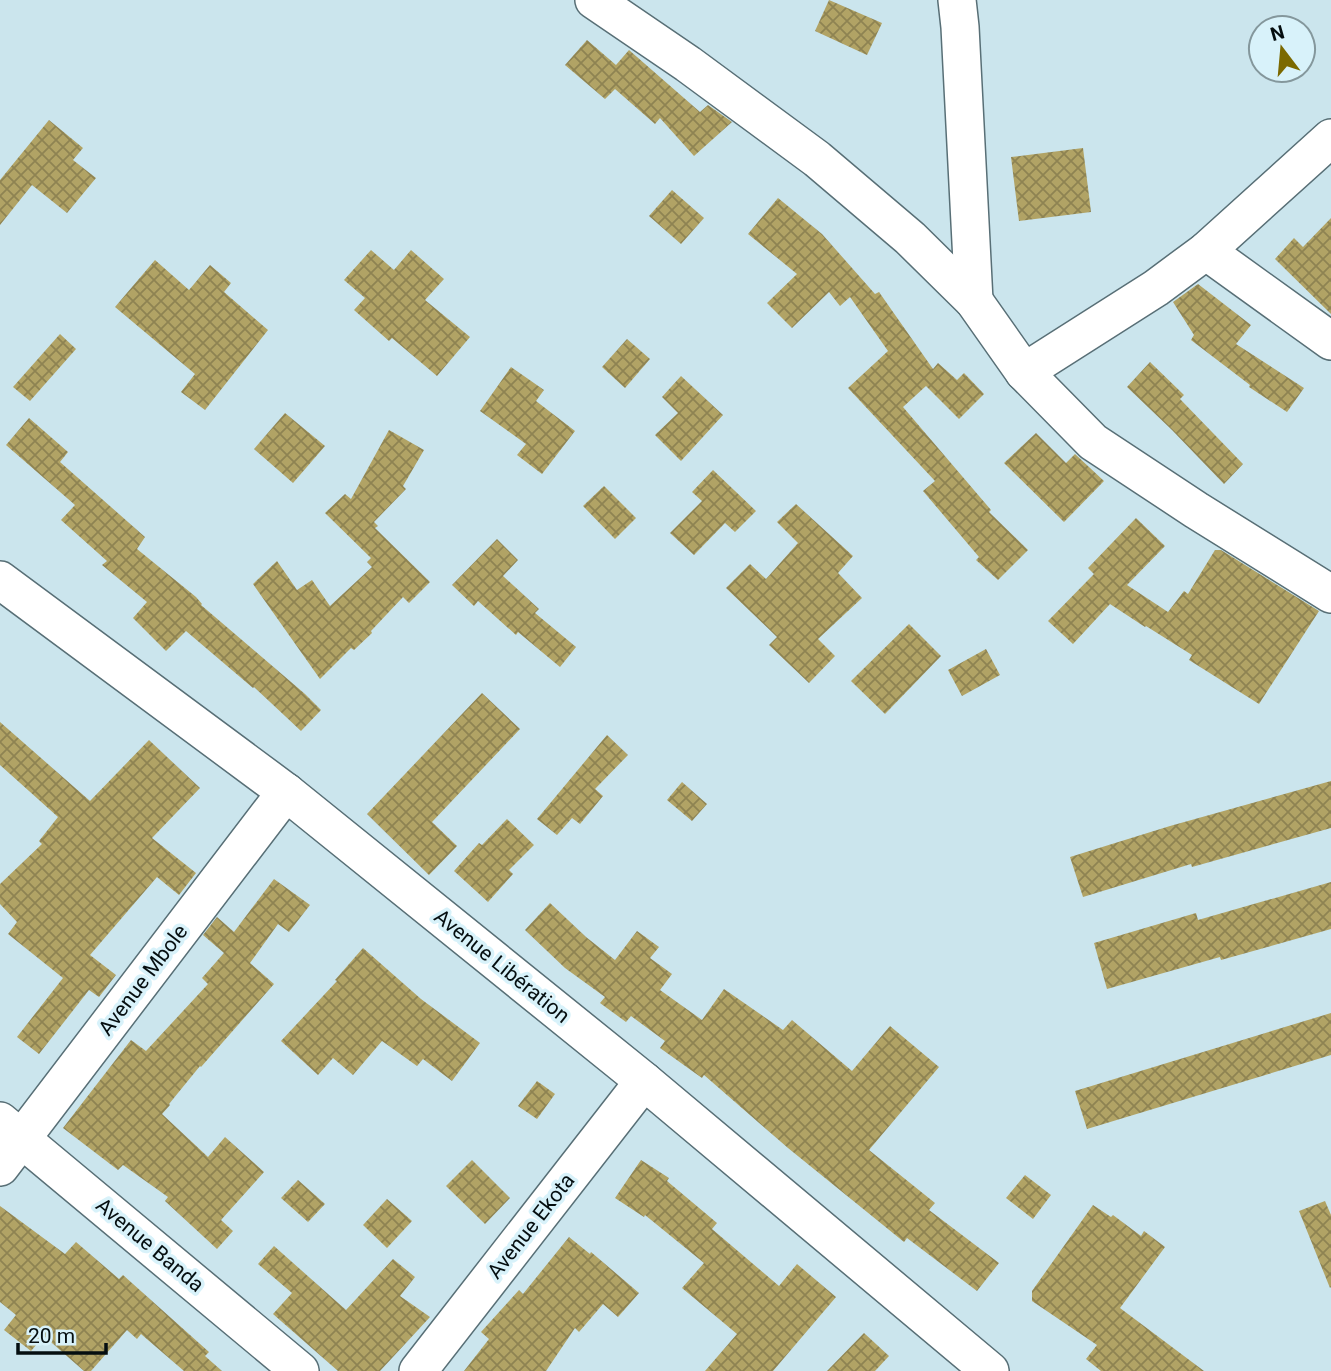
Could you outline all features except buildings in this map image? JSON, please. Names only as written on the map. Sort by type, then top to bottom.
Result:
[{"type":"street","points":[[594,0],[629,12],[688,64],[817,159],[909,239],[974,301],[1024,372],[1093,442],[1331,594]]},
{"type":"street","points":[[957,0],[974,301]]},
{"type":"street","points":[[1024,372],[1156,288],[1206,251],[1331,138]]},
{"type":"street","points":[[1206,251],[1331,341]]},
{"type":"street","name":"Avenue Libération","points":[[0,580],[286,792],[644,1081],[990,1371]]},
{"type":"street","name":"Avenue Mbole","points":[[0,1167],[11,1129],[286,792]]},
{"type":"street","name":"Avenue Ekota","points":[[418,1371],[644,1081]]},
{"type":"street","name":"Avenue Banda","points":[[11,1129],[300,1371]]}]
